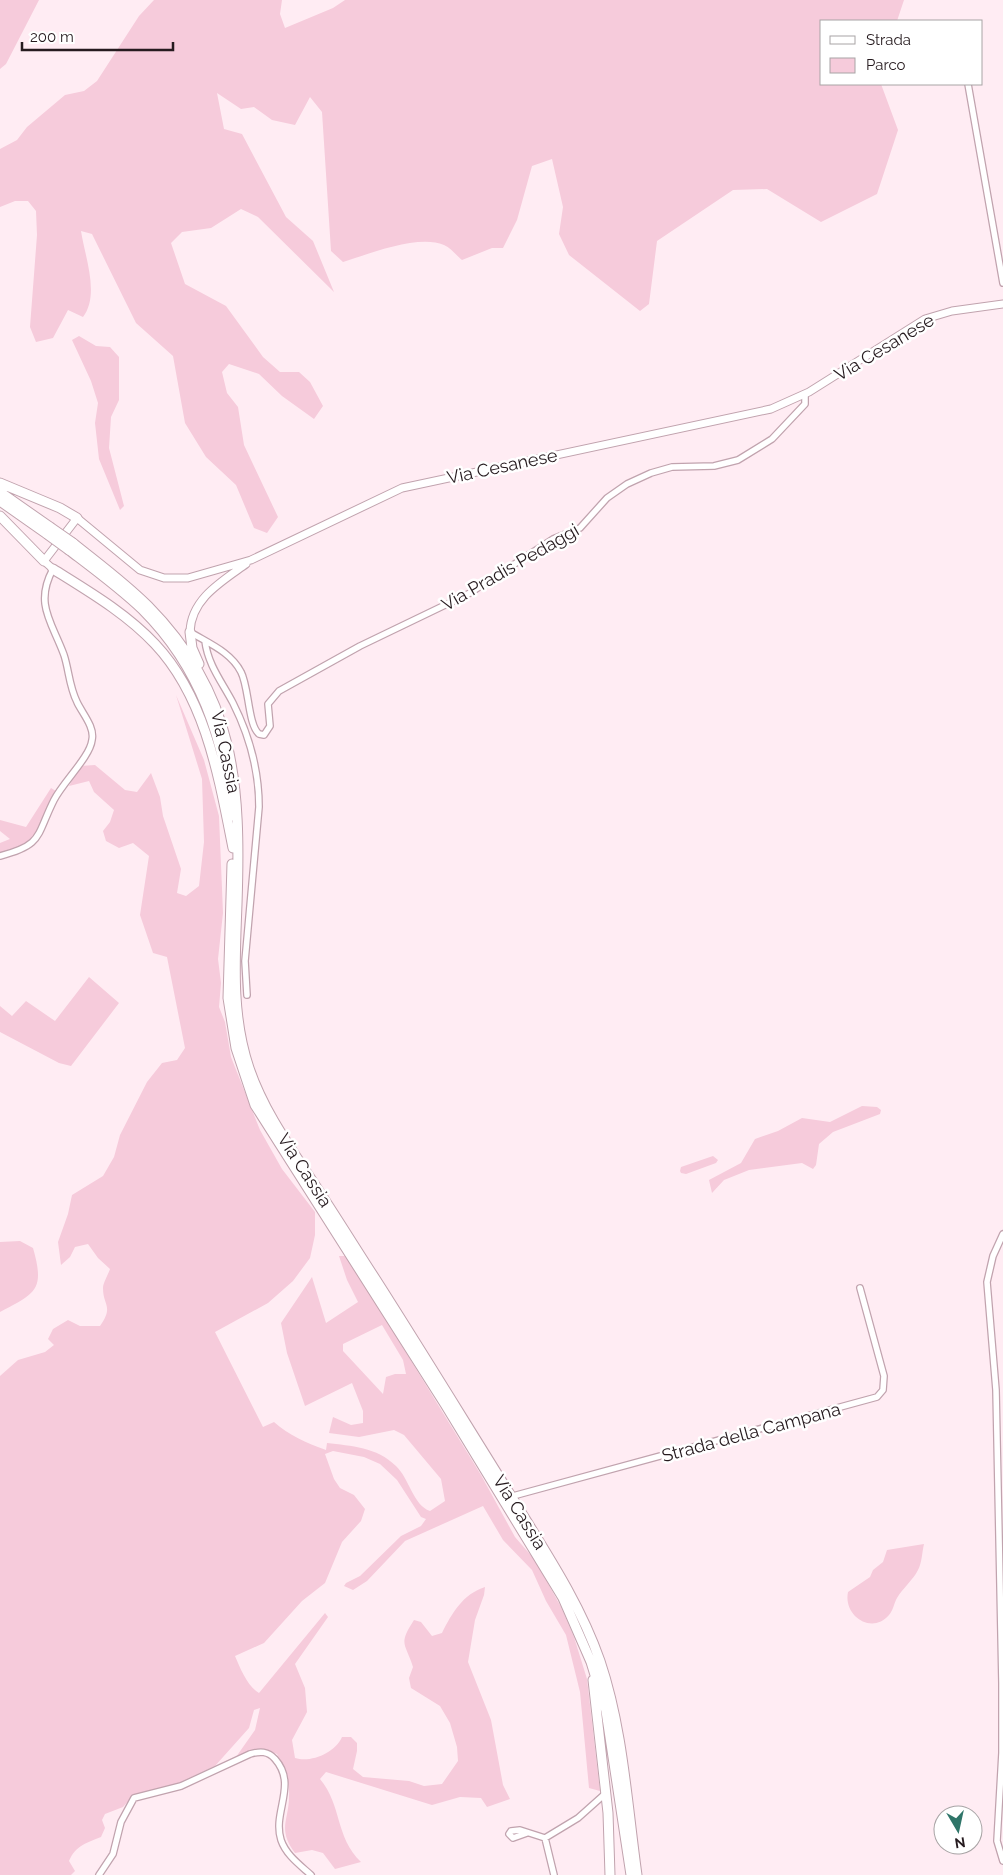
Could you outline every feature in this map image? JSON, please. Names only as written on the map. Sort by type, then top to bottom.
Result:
[{"type":"highway","points":[[0,483],[60,508],[77,518]]},
{"type":"highway","name":"Via Cassia","points":[[0,492],[149,607],[196,667],[215,701],[229,747],[236,790],[239,849],[235,998],[240,1035],[259,1096],[277,1128],[376,1279],[572,1595],[600,1663],[618,1734],[637,1875]]},
{"type":"highway","name":"Via Cassia","points":[[0,500],[49,531]]},
{"type":"highway","points":[[0,516],[44,561]]},
{"type":"highway","name":"Via Cassia","points":[[71,547],[143,611],[164,633],[192,674],[208,706],[221,752],[231,804],[233,848],[228,998],[236,1048],[255,1104],[445,1404],[563,1598],[591,1662],[609,1728],[631,1875]]},
{"type":"highway","points":[[53,569],[132,622],[155,644],[177,673],[192,702],[212,753],[233,848]]},
{"type":"highway","points":[[190,632],[193,650],[215,701]]},
{"type":"highway","points":[[591,1662],[606,1793],[610,1875]]},
{"type":"highway","points":[[633,1848],[642,1875]]},
{"type":"street","points":[[968,85],[1003,283]]},
{"type":"street","name":"Via Cesanese","points":[[77,518],[97,532],[131,564],[160,577],[188,578],[251,560],[402,488],[759,412],[805,395],[925,319],[952,311],[1003,304]]},
{"type":"street","name":"Via Pradis Pedaggi","points":[[190,632],[227,655],[240,669],[248,691],[254,729],[259,734],[264,735],[270,726],[268,704],[279,692],[360,646],[477,590],[553,539],[580,528],[607,498],[637,479],[672,467],[719,466],[747,456],[766,444],[787,426],[804,405],[805,395]]},
{"type":"street","points":[[0,856],[20,851],[34,842],[58,793],[88,752],[93,739],[91,729],[71,687],[63,652],[46,614],[46,586],[53,569],[44,561],[77,518]]},
{"type":"street","points":[[190,632],[194,613],[207,594],[251,560]]},
{"type":"street","points":[[205,641],[207,658],[238,716],[254,764],[258,783],[259,807],[245,961],[247,995]]},
{"type":"street","points":[[1003,1234],[993,1256],[987,1282],[996,1390],[1002,1683],[1002,1753],[997,1841],[1003,1861]]},
{"type":"street","name":"Strada della Campana","points":[[513,1496],[878,1397],[883,1390],[884,1376],[860,1288]]},
{"type":"street","points":[[481,1449],[513,1496],[530,1527]]},
{"type":"street","points":[[99,1875],[113,1854],[121,1822],[134,1798],[169,1790],[250,1754],[262,1752],[270,1755],[277,1762],[285,1782],[286,1794],[279,1819],[281,1839],[292,1858],[311,1875]]},
{"type":"street","points":[[527,1833],[545,1838],[578,1818],[606,1793]]},
{"type":"street","points":[[597,1801],[607,1805]]},
{"type":"street","points":[[545,1838],[554,1875]]},
{"type":"green space","points":[[0,0],[39,0],[6,64],[0,69]]},
{"type":"green space","points":[[154,0],[282,0],[280,14],[285,28],[333,8],[345,0],[904,0],[897,20],[820,20],[820,85],[881,85],[898,130],[877,194],[821,222],[767,189],[733,190],[657,241],[649,304],[640,311],[569,255],[559,234],[563,207],[552,159],[532,166],[517,220],[503,248],[492,248],[462,260],[444,245],[433,242],[407,243],[343,262],[331,251],[322,112],[310,97],[295,125],[272,120],[254,107],[241,109],[217,93],[224,129],[242,134],[286,217],[313,241],[334,292],[258,217],[241,209],[211,228],[182,232],[171,243],[185,284],[226,306],[263,357],[280,372],[299,372],[310,382],[323,406],[314,419],[282,396],[259,374],[229,364],[222,372],[227,393],[238,407],[244,445],[278,517],[267,533],[254,528],[236,485],[206,457],[185,423],[173,356],[136,323],[92,234],[81,231],[91,287],[88,308],[83,317],[68,310],[53,338],[36,342],[30,327],[37,235],[36,211],[28,201],[15,201],[0,207],[0,149],[17,140],[27,127],[65,95],[84,91],[97,81],[139,16]]},
{"type":"green space","points":[[79,336],[96,346],[110,347],[119,357],[119,400],[111,417],[109,448],[124,506],[120,510],[99,459],[95,423],[98,403],[91,381],[72,340]]},
{"type":"green space","points":[[176,695],[204,760],[219,816],[223,913],[218,959],[221,983],[219,1007],[225,1022],[231,1057],[260,1130],[282,1169],[315,1212],[315,1235],[310,1258],[293,1281],[268,1303],[215,1332],[263,1427],[274,1422],[298,1438],[326,1450],[327,1443],[363,1448],[381,1455],[396,1466],[419,1503],[430,1511],[445,1501],[441,1479],[404,1435],[394,1430],[359,1437],[329,1433],[333,1417],[351,1425],[363,1423],[363,1411],[352,1383],[305,1406],[287,1353],[281,1323],[312,1277],[326,1323],[358,1302],[347,1280],[339,1256],[347,1256],[481,1475],[515,1537],[535,1560],[561,1607],[574,1637],[587,1679],[600,1791],[589,1788],[580,1692],[566,1635],[546,1601],[532,1570],[503,1540],[483,1506],[405,1541],[367,1581],[353,1590],[344,1586],[346,1583],[360,1576],[401,1536],[421,1526],[426,1519],[421,1517],[397,1480],[380,1464],[364,1457],[333,1451],[325,1454],[334,1479],[340,1488],[354,1495],[365,1509],[361,1521],[342,1542],[325,1583],[302,1601],[264,1643],[235,1656],[242,1671],[251,1686],[259,1693],[325,1613],[328,1617],[295,1664],[305,1688],[307,1712],[292,1740],[295,1758],[315,1758],[334,1748],[342,1737],[351,1737],[357,1743],[353,1769],[363,1777],[409,1781],[424,1786],[442,1784],[458,1761],[457,1747],[450,1723],[440,1706],[411,1688],[409,1678],[413,1667],[404,1644],[406,1634],[414,1620],[421,1622],[432,1636],[442,1633],[464,1599],[485,1587],[475,1620],[468,1662],[491,1720],[503,1785],[510,1799],[487,1807],[481,1798],[460,1797],[432,1805],[326,1772],[320,1779],[332,1799],[342,1832],[361,1862],[335,1869],[323,1853],[312,1850],[295,1853],[290,1845],[285,1831],[289,1805],[289,1785],[277,1754],[256,1751],[236,1757],[255,1730],[260,1708],[254,1710],[249,1728],[215,1766],[175,1785],[131,1798],[123,1807],[105,1814],[102,1820],[105,1828],[101,1837],[82,1845],[75,1851],[69,1861],[75,1871],[71,1875],[0,1875],[0,1376],[18,1360],[45,1352],[54,1345],[48,1339],[53,1329],[68,1320],[80,1326],[100,1326],[104,1319],[107,1306],[103,1294],[103,1286],[110,1269],[98,1258],[88,1244],[75,1247],[70,1257],[61,1265],[58,1242],[68,1214],[72,1195],[103,1176],[114,1157],[120,1135],[147,1082],[162,1063],[177,1060],[185,1048],[167,957],[153,953],[140,915],[149,856],[133,843],[119,848],[106,841],[103,831],[110,822],[114,810],[94,792],[89,781],[69,786],[80,766],[95,765],[125,790],[137,792],[151,773],[181,869],[177,893],[186,896],[199,886],[204,842],[202,779]],"holes":[[[382,1325],[403,1360],[406,1374],[395,1374],[386,1377],[383,1394],[343,1351],[343,1344]]]},
{"type":"green space","points":[[51,788],[56,791],[38,833],[24,845],[0,854],[0,843],[10,839],[0,831],[0,820],[26,827]]},
{"type":"green space","points":[[89,977],[119,1003],[71,1066],[59,1063],[0,1032],[0,1006],[12,1016],[26,1001],[55,1021]]},
{"type":"green space","points":[[862,1106],[877,1107],[881,1110],[880,1114],[833,1132],[819,1144],[816,1165],[813,1169],[802,1163],[749,1170],[724,1180],[712,1193],[709,1180],[741,1163],[755,1139],[778,1131],[802,1118],[830,1122]]},
{"type":"green space","points":[[713,1156],[718,1160],[716,1163],[686,1174],[680,1171],[681,1167]]},
{"type":"green space","points":[[20,1241],[33,1248],[37,1262],[37,1282],[34,1289],[22,1300],[0,1312],[0,1242]]},
{"type":"green space","points":[[924,1544],[918,1570],[897,1598],[889,1615],[882,1621],[867,1623],[854,1615],[850,1609],[848,1592],[870,1577],[873,1570],[883,1562],[887,1550]]}]
